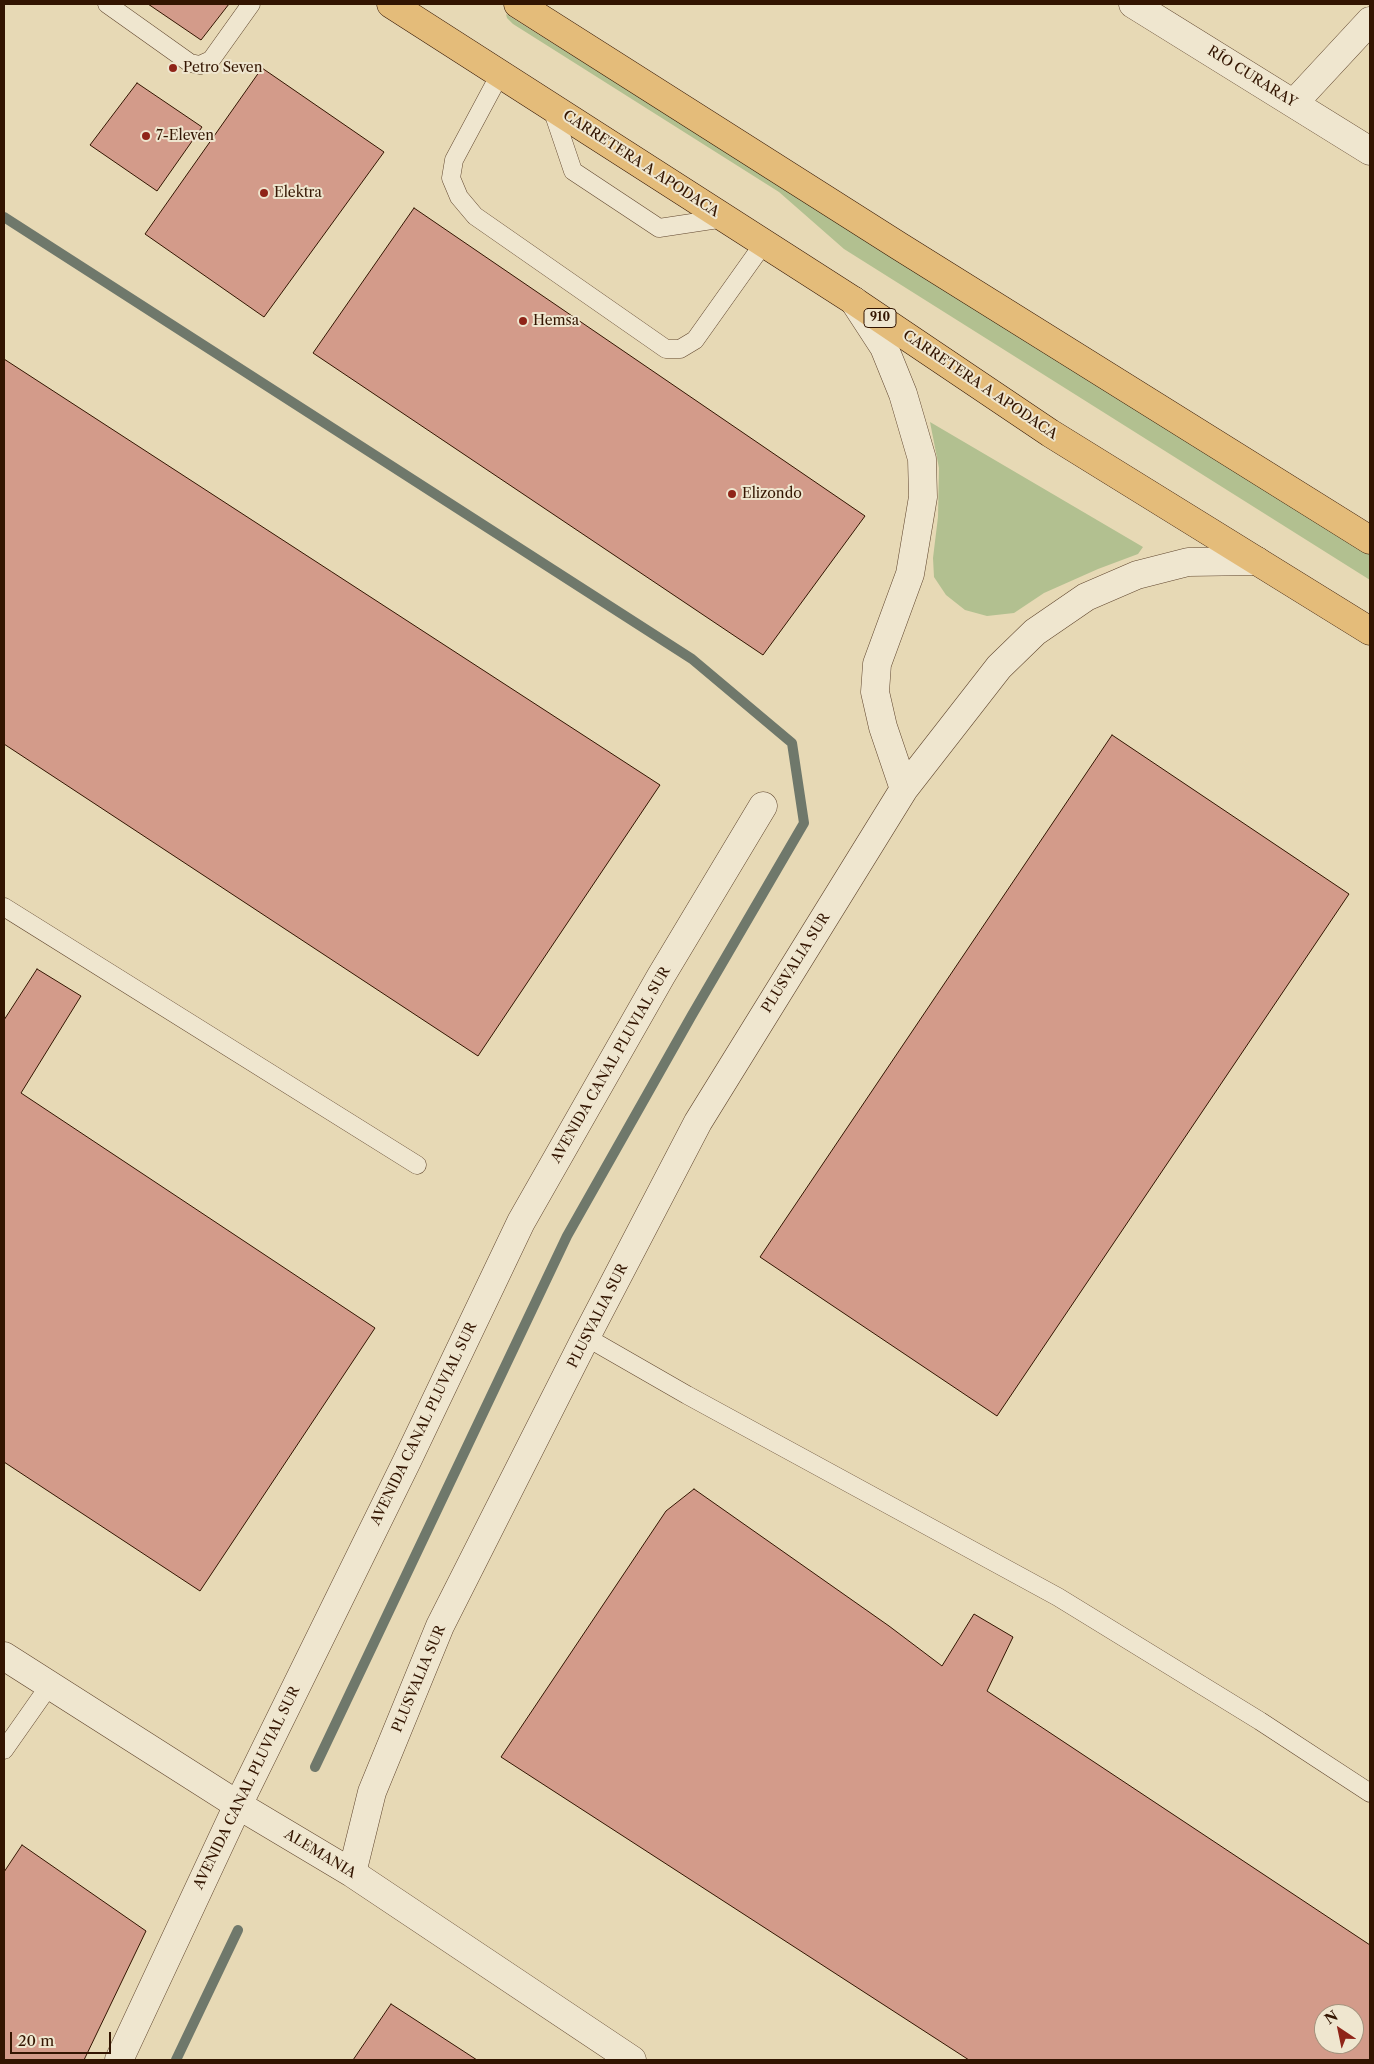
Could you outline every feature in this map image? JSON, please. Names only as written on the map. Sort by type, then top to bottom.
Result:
[{"type":"main road","name":"CARRETERA A APODACA","points":[[391,4],[854,300],[1050,433],[1370,631]]},
{"type":"main road","points":[[518,4],[1370,540]]},
{"type":"street","name":"RÍO CURARAY","points":[[1133,4],[1370,151]]},
{"type":"street","points":[[1294,103],[1370,21]]},
{"type":"street","points":[[854,300],[884,347],[903,394],[922,459],[923,497],[910,574],[877,664],[875,692],[883,727],[904,789]]},
{"type":"street","name":"PLUSVALIA SUR","points":[[352,1873],[372,1792],[440,1626],[586,1337],[698,1122],[904,789],[999,667],[1035,632],[1086,597],[1136,575],[1188,562],[1257,561]]},
{"type":"street","name":"AVENIDA CANAL PLUVIAL SUR","points":[[119,2060],[238,1804],[407,1461],[521,1222],[661,976],[763,806]]},
{"type":"street","name":"ALEMANIA","points":[[4,1656],[238,1804],[352,1873],[632,2060]]},
{"type":"lane","points":[[108,4],[190,63],[200,65],[211,60],[251,4]]},
{"type":"lane","points":[[500,74],[454,160],[452,178],[459,197],[475,216],[666,349],[680,349],[695,340],[764,244]]},
{"type":"lane","points":[[551,106],[573,171],[659,228],[725,218]]},
{"type":"lane","points":[[4,906],[417,1165]]},
{"type":"lane","points":[[586,1337],[696,1400],[1058,1597],[1260,1721],[1370,1793]]},
{"type":"lane","points":[[4,1750],[49,1686]]},
{"type":"green space","points":[[506,14],[1370,554],[1370,580],[844,249],[779,192],[513,24]]},
{"type":"green space","points":[[930,422],[1143,547],[1138,554],[1044,593],[1014,613],[987,616],[965,610],[946,595],[934,577],[933,558],[938,517],[939,468]]},
{"type":"building","points":[[148,4],[229,4],[201,40]]},
{"type":"building","name":"Elektra","points":[[262,68],[384,152],[264,317],[145,234]]},
{"type":"building","name":"7-Eleven","points":[[137,83],[202,127],[157,191],[90,145]]},
{"type":"building","points":[[414,208],[865,516],[763,655],[313,353]]},
{"type":"building","points":[[4,359],[660,785],[478,1056],[4,744]]},
{"type":"building","points":[[1112,735],[1349,894],[997,1416],[760,1257]]},
{"type":"building","points":[[37,969],[81,996],[21,1093],[375,1328],[200,1591],[4,1462],[4,1020]]},
{"type":"building","points":[[694,1489],[889,1626],[942,1666],[974,1614],[1013,1637],[987,1691],[1370,1945],[1370,2060],[969,2060],[501,1757],[666,1511]]},
{"type":"building","points":[[22,1845],[146,1931],[84,2060],[4,2060],[4,1872]]},
{"type":"building","points":[[391,2004],[477,2060],[353,2060]]},
{"type":"waterway","points":[[4,217],[692,659],[792,743],[804,823],[692,1015],[567,1236],[315,1767]]},
{"type":"waterway","points":[[176,2060],[238,1930]]},
{"type":"place","name":"Petro Seven","points":[[173,68]]},
{"type":"place","name":"7-Eleven","points":[[146,136]]},
{"type":"place","name":"Elektra","points":[[264,193]]},
{"type":"place","name":"Hemsa","points":[[523,321]]},
{"type":"place","name":"Elizondo","points":[[732,494]]}]
